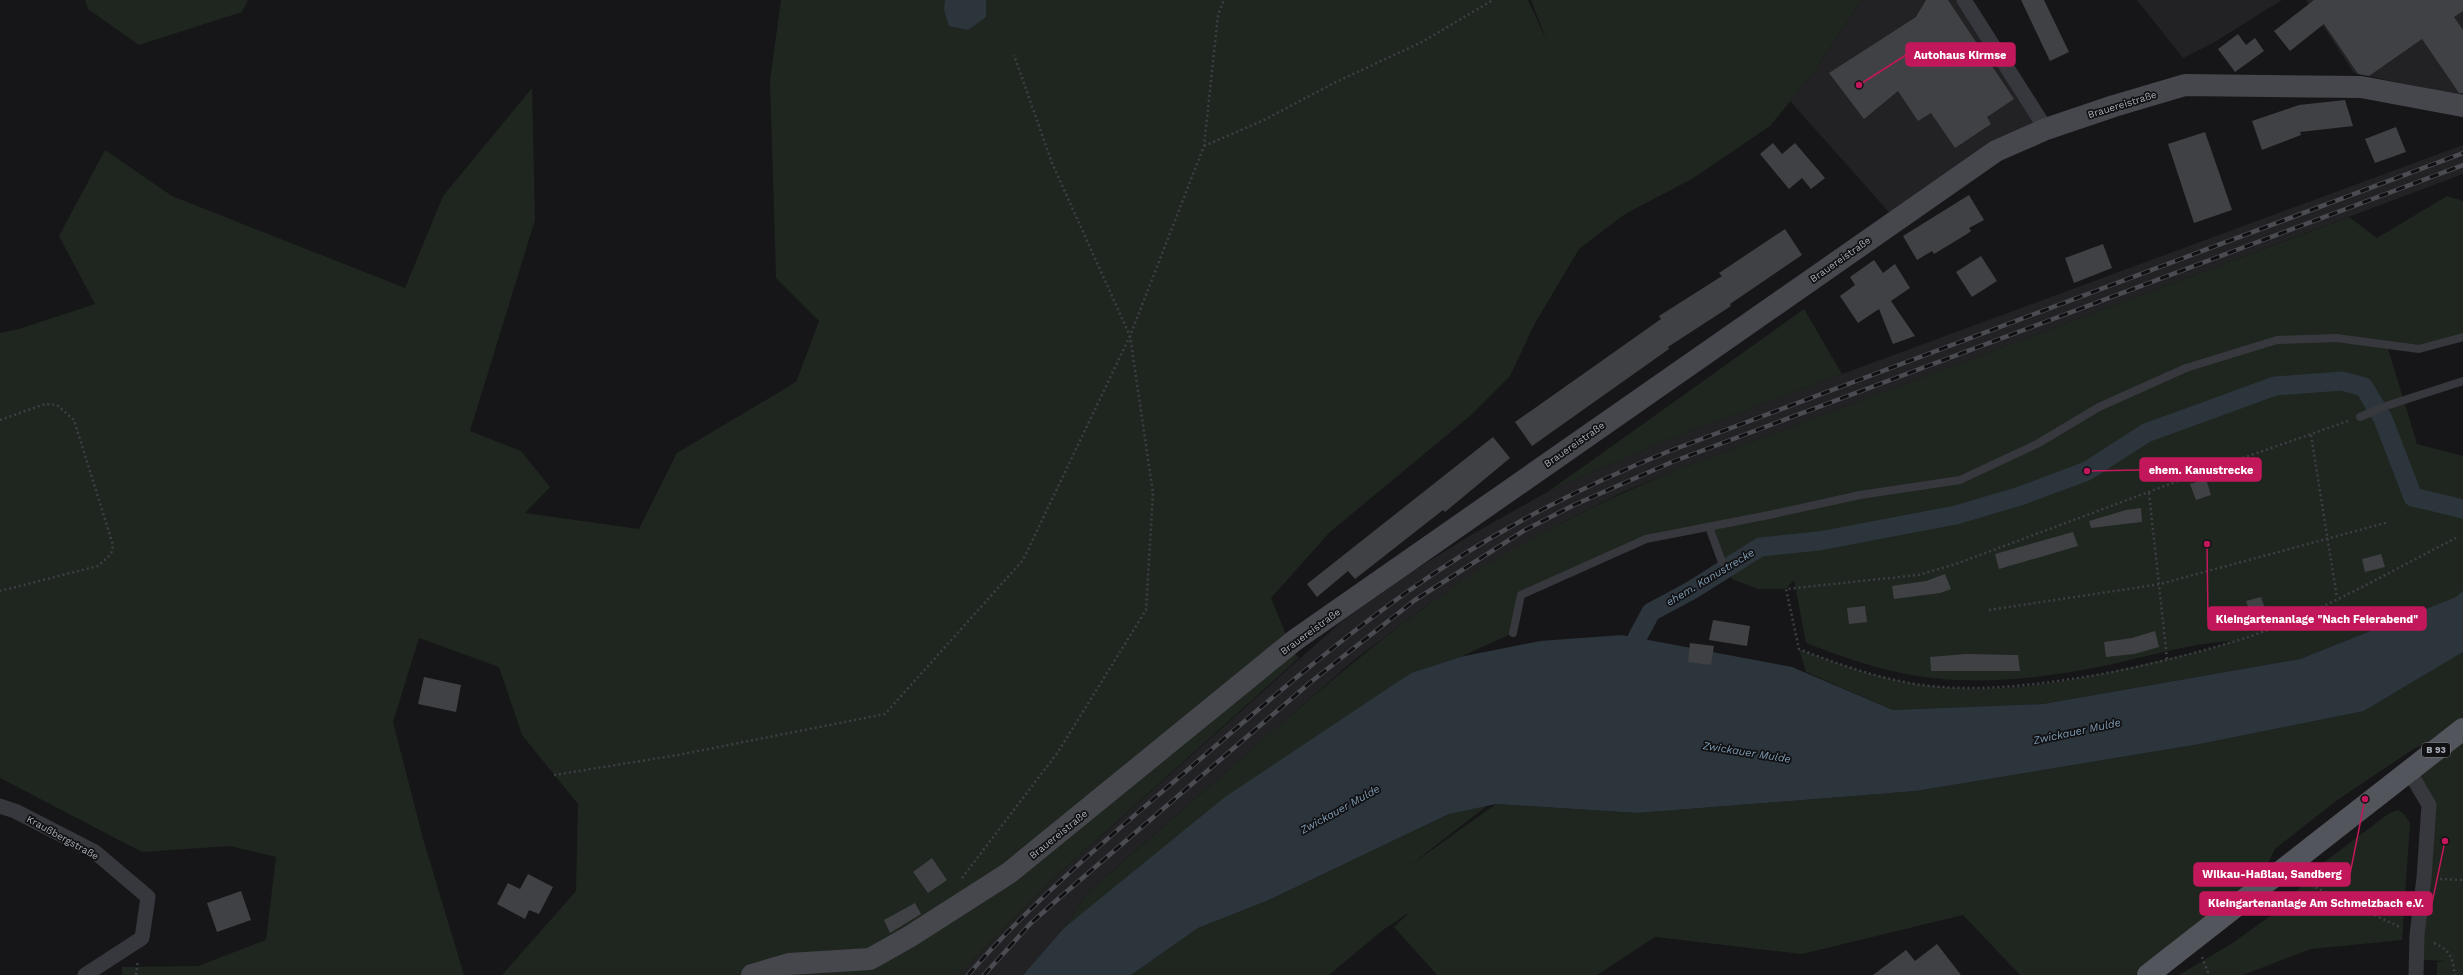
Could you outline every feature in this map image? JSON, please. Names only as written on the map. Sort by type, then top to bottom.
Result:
[{"type":"main road","name":"B 93","points":[[2148,975],[2463,729]]},
{"type":"street","points":[[1964,0],[2046,129]]},
{"type":"street","name":"Brauereistraße","points":[[752,975],[789,964],[870,959],[1015,868],[1295,640],[1990,155],[2046,129],[2114,106],[2185,86],[2361,87],[2463,106]]},
{"type":"street","points":[[2409,771],[2429,805],[2424,878],[2417,935],[2416,975]]},
{"type":"street","name":"Kraußbergstraße","points":[[0,806],[15,811],[95,852],[148,897],[142,938],[85,975]]},
{"type":"lane","points":[[1513,633],[1521,595],[1646,539],[1860,495],[1960,480],[2037,444],[2099,407],[2186,368],[2277,340],[2336,338],[2418,348],[2463,337]]},
{"type":"lane","points":[[2360,417],[2383,407],[2463,381]]},
{"type":"lane","points":[[1710,527],[1722,562]]},
{"type":"path","points":[[554,775],[678,755],[884,714],[1023,560],[1130,336],[1204,146],[1218,15],[1224,0]]},
{"type":"path","points":[[1204,146],[1262,121],[1336,82],[1422,42],[1493,0]]},
{"type":"path","points":[[966,900],[960,882],[1058,752],[1146,610],[1153,493],[1130,336],[1052,163],[1014,55]]},
{"type":"path","points":[[0,420],[45,404],[57,405],[74,420],[113,546],[111,554],[98,566],[0,591]]},
{"type":"path","points":[[2360,417],[2186,478],[1956,564],[1918,575],[1786,589],[1799,649],[1846,667],[1915,684],[1960,688],[2018,688],[2105,674],[2237,640],[2337,598],[2456,538]]},
{"type":"path","points":[[2311,435],[2337,598]]},
{"type":"path","points":[[2149,493],[2167,659]]},
{"type":"path","points":[[1989,610],[2160,584],[2389,522]]},
{"type":"path","points":[[2281,871],[2447,949],[2453,961],[2455,975]]},
{"type":"path","points":[[2424,878],[2463,880]]},
{"type":"shaded area","points":[[85,0],[248,0],[242,12],[139,45],[88,9]]},
{"type":"shaded area","points":[[781,0],[1528,0],[1546,39],[1531,0],[1861,0],[1817,68],[1770,126],[1692,179],[1625,214],[1579,249],[1534,325],[1510,376],[1470,416],[1330,532],[1271,598],[1293,652],[1299,658],[1054,878],[958,975],[502,975],[576,891],[578,804],[522,735],[499,667],[419,638],[393,722],[424,842],[464,975],[122,975],[122,967],[198,966],[266,940],[276,857],[230,846],[142,852],[0,778],[0,333],[19,329],[95,304],[59,236],[105,150],[172,196],[405,288],[443,196],[532,88],[535,220],[470,431],[521,451],[550,487],[525,513],[639,529],[677,453],[796,382],[819,321],[776,278],[770,80]]},
{"type":"shaded area","points":[[1861,0],[1964,0],[2046,129],[1896,220],[1790,101],[1817,68]]},
{"type":"shaded area","points":[[2137,0],[2282,0],[2213,43],[2183,58]]},
{"type":"shaded area","points":[[2306,0],[2463,0],[2463,96],[2354,73]]},
{"type":"shaded area","points":[[2463,145],[2463,174],[1679,469],[1623,492],[1563,522],[1488,564],[1426,606],[1353,661],[1086,894],[1064,928],[1023,975],[958,975],[1054,878],[1341,622],[1408,574],[1471,535],[1549,491],[1665,441],[1842,374]]},
{"type":"shaded area","points":[[2447,196],[2463,201],[2463,337],[2428,346],[2387,345],[2417,444],[2463,456],[2463,591],[2457,597],[2300,659],[2043,704],[1893,710],[1806,672],[1799,649],[1856,670],[1885,678],[1945,688],[1975,689],[2005,688],[2065,681],[2193,653],[2232,641],[2200,644],[2104,666],[2034,677],[1964,680],[1917,676],[1861,662],[1806,643],[1794,580],[1786,589],[1758,589],[1732,579],[1709,527],[1646,539],[1521,595],[1513,633],[1460,657],[1411,673],[1064,928],[1086,894],[1261,741],[1371,648],[1428,605],[1488,564],[1558,525],[1606,501],[1679,469],[2349,217],[2377,238]]},
{"type":"shaded area","points":[[1804,309],[1842,374],[1665,441],[1549,491]]},
{"type":"shaded area","points":[[2463,652],[2463,717],[2431,742],[2415,748],[2336,801],[2275,849],[2261,877],[2135,975],[2020,975],[1963,915],[1802,954],[1655,937],[1597,975],[1437,975],[1394,927],[1410,912],[1383,930],[1329,975],[1131,975],[1198,928],[1269,900],[1449,814],[1488,805],[1408,867],[1496,804],[1637,813],[1916,791],[2200,744],[2364,711]]},
{"type":"shaded area","points":[[2463,729],[2463,975],[2437,975],[2437,962],[2445,961],[2410,959],[2429,805],[2409,771]]},
{"type":"shaded area","points":[[2398,810],[2404,814],[2410,823],[2402,940],[2311,949],[2243,975],[2179,975],[2231,944],[2280,909],[2319,866],[2388,814]]},
{"type":"water","points":[[945,0],[986,0],[986,17],[968,30],[949,26],[944,10]]},
{"type":"water","name":"Zwickauer Mulde","points":[[2463,591],[2463,652],[2364,711],[2200,744],[1916,791],[1637,813],[1496,804],[1449,814],[1269,900],[1198,928],[1131,975],[1023,975],[1064,928],[1225,797],[1411,673],[1460,657],[1540,641],[1622,635],[1792,667],[1893,710],[2043,704],[2300,659],[2456,597]]},
{"type":"building","points":[[1926,0],[1948,0],[2014,99],[1987,117],[1991,124],[1955,148],[1931,113],[1918,121],[1898,91],[1864,119],[1829,73],[1916,17]]},
{"type":"building","points":[[2021,0],[2044,0],[2069,52],[2050,61]]},
{"type":"building","points":[[2314,0],[2463,0],[2463,11],[2454,17],[2463,30],[2463,93],[2459,93],[2422,39],[2369,76],[2358,74],[2324,24],[2290,51],[2274,31]]},
{"type":"building","points":[[2238,34],[2246,45],[2255,38],[2264,51],[2235,72],[2218,49]]},
{"type":"building","points":[[2345,100],[2353,126],[2300,132],[2301,135],[2262,150],[2252,121],[2299,105]]},
{"type":"building","points":[[2396,127],[2406,152],[2375,163],[2365,139]]},
{"type":"building","points":[[2205,132],[2232,210],[2194,223],[2168,144]]},
{"type":"building","points":[[1773,143],[1782,154],[1795,143],[1825,178],[1811,189],[1802,178],[1789,189],[1760,154]]},
{"type":"building","points":[[1969,195],[1984,220],[1969,228],[1971,231],[1967,234],[1934,254],[1932,251],[1917,260],[1903,236]]},
{"type":"building","points":[[1785,229],[1802,255],[1730,304],[1731,306],[1668,347],[1669,349],[1532,446],[1515,422],[1661,319],[1659,316],[1722,276],[1719,273]]},
{"type":"building","points":[[2103,244],[2112,268],[2074,283],[2065,258]]},
{"type":"building","points":[[1981,256],[1997,281],[1972,297],[1956,272]]},
{"type":"building","points":[[1874,260],[1883,273],[1895,264],[1910,288],[1891,301],[1915,336],[1893,344],[1879,309],[1858,323],[1840,296],[1855,285],[1850,277]]},
{"type":"building","points":[[1493,437],[1510,458],[1445,512],[1443,510],[1355,579],[1348,571],[1317,597],[1307,584]]},
{"type":"building","points":[[2206,479],[2211,495],[2196,500],[2190,484]]},
{"type":"building","points":[[2141,508],[2142,522],[2091,528],[2089,521],[2126,510]]},
{"type":"building","points":[[2073,532],[2078,546],[1999,569],[1995,554]]},
{"type":"building","points":[[2381,554],[2385,567],[2365,572],[2362,559]]},
{"type":"building","points":[[1945,574],[1951,589],[1940,593],[1894,599],[1892,586],[1926,581]]},
{"type":"building","points":[[2261,597],[2266,611],[2251,616],[2246,601]]},
{"type":"building","points":[[1865,606],[1867,622],[1849,624],[1847,608]]},
{"type":"building","points":[[1713,620],[1750,626],[1747,646],[1709,640]]},
{"type":"building","points":[[2155,631],[2159,647],[2134,654],[2106,657],[2104,642],[2132,638]]},
{"type":"building","points":[[1690,643],[1714,646],[1711,665],[1688,662]]},
{"type":"building","points":[[1966,654],[2018,655],[2020,671],[1931,671],[1930,657]]},
{"type":"building","points":[[424,677],[461,685],[456,712],[418,704]]},
{"type":"building","points":[[932,858],[947,880],[928,893],[913,872]]},
{"type":"building","points":[[528,874],[553,887],[539,914],[529,910],[525,919],[497,904],[508,883],[520,889]]},
{"type":"building","points":[[241,891],[251,920],[217,932],[207,903]]},
{"type":"building","points":[[915,903],[921,914],[890,933],[884,920]]},
{"type":"building","points":[[1937,944],[1961,975],[1873,975],[1906,950],[1915,961]]},
{"type":"waterway","name":"ehem. Kanustrecke","points":[[1637,638],[1651,612],[1692,590],[1760,547],[1819,541],[1956,515],[2020,496],[2087,471],[2146,433],[2275,386],[2342,381],[2364,387],[2383,419],[2413,497],[2463,509]]},
{"type":"railway","points":[[968,975],[1020,919],[1075,867],[1297,677],[1407,592],[1437,571],[1500,532],[1599,481],[1667,452],[2463,153]]},
{"type":"railway","points":[[984,975],[1030,924],[1312,681],[1415,600],[1525,530],[1574,505],[1672,462],[2463,165]]},
{"type":"place","name":"Autohaus Kirmse","points":[[1859,85]]},
{"type":"place","name":"ehem. Kanustrecke","points":[[2087,471]]},
{"type":"place","name":"Kleingartenanlage \"Nach Feierabend\"","points":[[2207,544]]},
{"type":"place","name":"Wilkau-Haßlau, Sandberg","points":[[2365,799]]},
{"type":"place","name":"Kleingartenanlage Am Schmelzbach e.V.","points":[[2445,841]]}]
